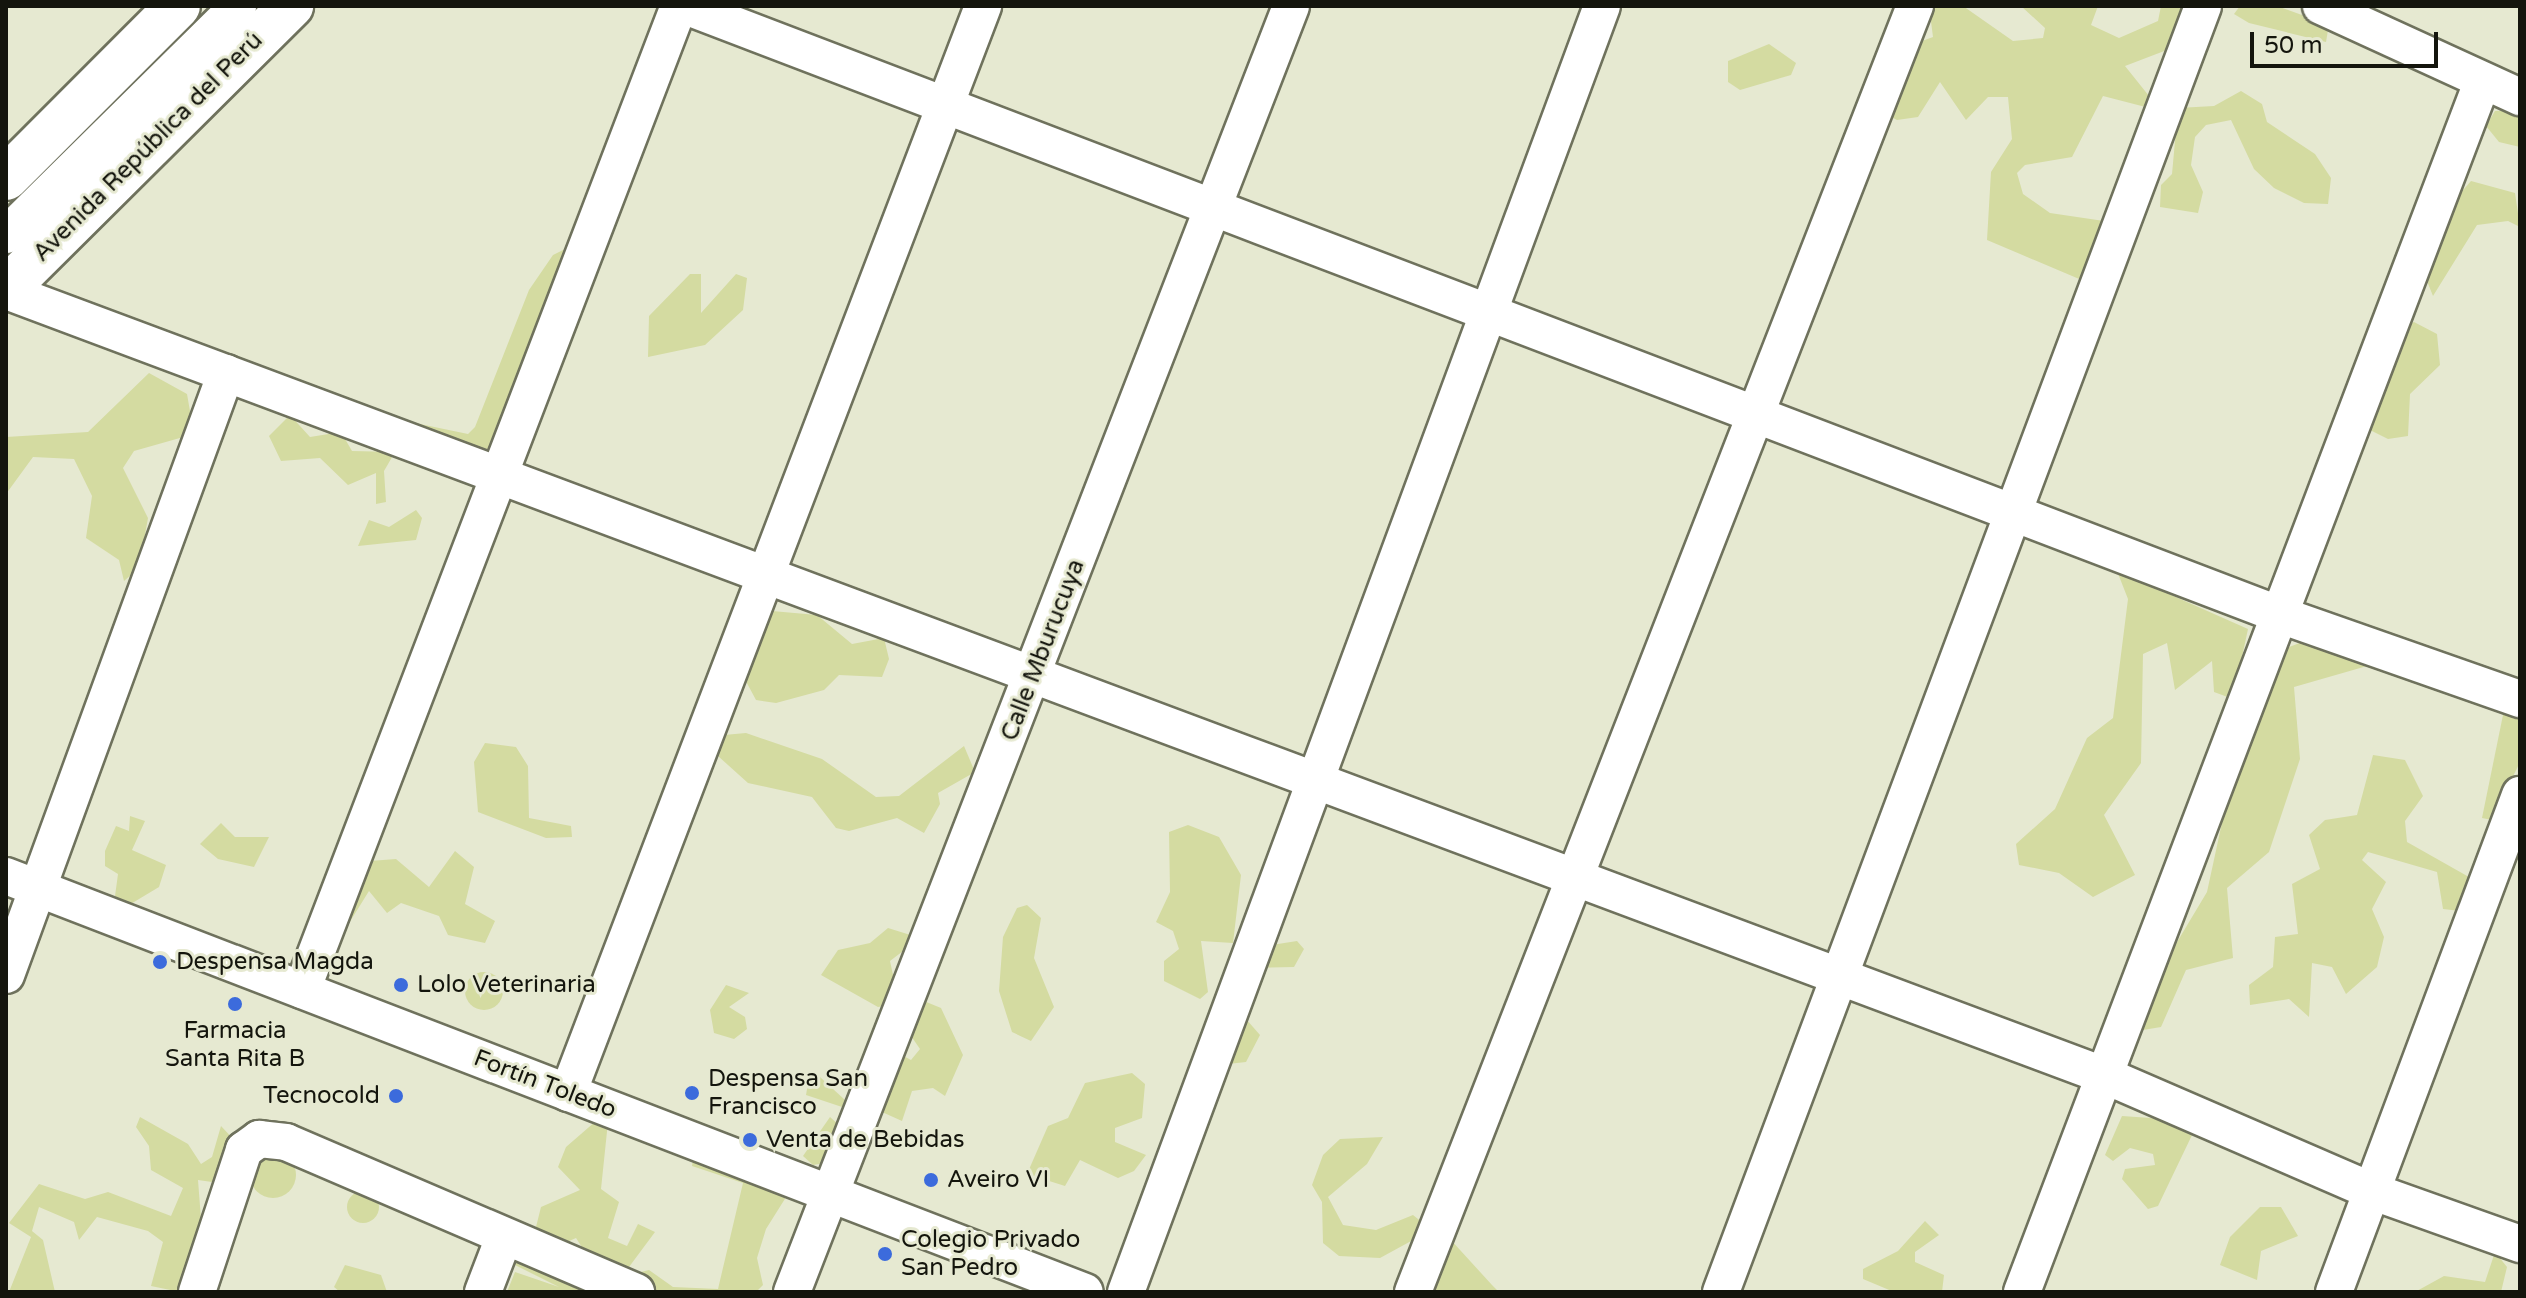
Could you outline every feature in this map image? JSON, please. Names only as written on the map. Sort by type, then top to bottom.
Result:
[{"type":"highway","points":[[6,178],[178,6]]},
{"type":"highway","name":"Avenida República del Perú","points":[[6,290],[291,6]]},
{"type":"street","points":[[6,235],[238,6]]},
{"type":"street","points":[[302,990],[679,6]]},
{"type":"street","points":[[685,6],[2283,616],[2520,699]]},
{"type":"street","points":[[568,1093],[983,6]]},
{"type":"street","name":"Calle Mburucuya","points":[[792,1292],[833,1195],[1291,6]]},
{"type":"street","points":[[1126,1292],[1312,779],[1602,6]]},
{"type":"street","points":[[1413,1292],[1915,6]]},
{"type":"street","points":[[1721,1292],[2009,512],[2203,6]]},
{"type":"street","points":[[2321,6],[2520,97]]},
{"type":"street","points":[[2022,1292],[2283,616],[2482,82]]},
{"type":"street","points":[[6,290],[2106,1076],[2374,1192],[2520,1244]]},
{"type":"street","points":[[6,975],[22,882],[226,373]]},
{"type":"street","points":[[2334,1292],[2374,1192],[2520,795]]},
{"type":"street","name":"Fortín Toledo","points":[[22,882],[1085,1292]]},
{"type":"street","points":[[197,1292],[244,1150],[259,1139],[286,1142],[503,1240],[636,1292]]},
{"type":"street","points":[[483,1292],[503,1240]]},
{"type":"green space","points":[[1929,6],[1963,6],[2013,41],[2043,38],[2045,28],[2021,6],[2098,6],[2091,25],[2119,38],[2158,21],[2161,6],[2191,6],[2180,45],[2125,66],[2161,111],[2103,96],[2072,157],[2025,165],[2017,173],[2023,194],[2050,213],[2104,221],[2091,284],[1987,240],[1991,172],[2012,139],[2008,97],[1988,97],[1966,120],[1940,82],[1918,117],[1897,120],[1866,104],[1881,56],[1933,37]]},
{"type":"green space","points":[[2240,6],[2277,6],[2313,19],[2328,30],[2326,42],[2249,23],[2234,14]]},
{"type":"green space","points":[[1769,44],[1796,63],[1791,75],[1740,90],[1728,82],[1728,61]]},
{"type":"green space","points":[[2241,91],[2262,104],[2267,122],[2315,154],[2331,178],[2328,204],[2304,203],[2274,188],[2254,169],[2231,120],[2206,125],[2195,137],[2191,165],[2203,192],[2198,213],[2160,207],[2161,185],[2172,174],[2178,108],[2214,106]]},
{"type":"green space","points":[[2520,110],[2520,147],[2499,142],[2486,126],[2495,111]]},
{"type":"green space","points":[[2471,181],[2515,193],[2520,227],[2508,221],[2477,225],[2433,296],[2425,276],[2450,205]]},
{"type":"green space","points":[[573,245],[506,464],[411,433],[415,423],[468,434],[475,427],[529,290],[553,255]]},
{"type":"green space","points":[[690,274],[701,274],[701,313],[736,274],[747,278],[743,310],[705,345],[648,357],[649,316]]},
{"type":"green space","points":[[2414,322],[2437,334],[2440,365],[2410,394],[2408,436],[2388,439],[2360,425],[2404,327]]},
{"type":"green space","points":[[149,373],[187,394],[194,434],[134,451],[123,468],[148,518],[139,568],[124,581],[119,560],[86,538],[92,496],[74,459],[33,457],[6,494],[6,437],[88,432]]},
{"type":"green space","points":[[290,415],[310,437],[341,432],[352,451],[395,452],[384,471],[386,502],[376,504],[376,473],[348,485],[320,458],[281,461],[269,436]]},
{"type":"green space","points":[[416,510],[422,518],[416,540],[358,546],[369,520],[389,527]]},
{"type":"green space","points":[[2117,571],[2248,629],[2233,699],[2214,692],[2212,661],[2175,690],[2167,643],[2143,654],[2141,763],[2104,815],[2135,875],[2093,897],[2059,873],[2019,865],[2016,844],[2055,809],[2087,738],[2113,718],[2128,599]]},
{"type":"green space","points":[[772,611],[817,615],[852,644],[884,638],[889,659],[882,677],[839,675],[824,690],[776,703],[756,700],[741,672],[754,621]]},
{"type":"green space","points":[[2310,639],[2374,664],[2294,687],[2300,759],[2269,852],[2227,888],[2233,958],[2186,970],[2161,1027],[2143,1030],[2143,999],[2207,892],[2239,744],[2279,651]]},
{"type":"green space","points":[[2514,713],[2520,716],[2520,762],[2492,820],[2482,818],[2503,715]]},
{"type":"green space","points":[[746,733],[822,759],[876,797],[899,796],[964,746],[975,772],[938,793],[940,804],[924,833],[897,818],[849,831],[836,828],[812,797],[748,783],[718,756],[724,735]]},
{"type":"green space","points":[[485,743],[516,747],[528,766],[529,818],[571,826],[572,837],[546,838],[478,812],[474,762]]},
{"type":"green space","points":[[2373,755],[2405,760],[2423,796],[2405,821],[2407,842],[2476,881],[2478,913],[2443,909],[2437,872],[2368,852],[2362,860],[2386,882],[2372,909],[2384,937],[2377,967],[2346,994],[2332,967],[2312,963],[2309,1017],[2289,999],[2250,1005],[2249,985],[2273,967],[2275,937],[2298,934],[2292,884],[2320,869],[2309,835],[2325,820],[2357,815]]},
{"type":"green space","points":[[130,816],[145,821],[132,850],[166,865],[159,887],[129,905],[115,896],[118,874],[105,866],[105,851],[116,826],[129,831]]},
{"type":"green space","points":[[221,823],[235,837],[269,837],[254,867],[218,859],[200,844]]},
{"type":"green space","points":[[1188,825],[1219,837],[1241,875],[1233,943],[1201,941],[1208,992],[1200,999],[1164,981],[1164,961],[1179,949],[1173,931],[1156,922],[1170,892],[1169,832]]},
{"type":"green space","points":[[455,851],[474,867],[465,904],[495,921],[485,943],[448,935],[439,916],[401,903],[387,913],[369,891],[341,936],[312,926],[313,904],[370,861],[396,859],[429,887]]},
{"type":"green space","points":[[1027,905],[1041,918],[1034,958],[1054,1007],[1031,1041],[1012,1032],[999,991],[1003,937],[1017,908]]},
{"type":"green space","points":[[888,928],[920,938],[890,961],[899,1003],[878,1007],[821,975],[838,950],[870,943]]},
{"type":"green space","points":[[1297,941],[1304,949],[1294,967],[1255,968],[1246,1019],[1260,1035],[1246,1062],[1228,1064],[1234,1044],[1220,1017],[1266,946]]},
{"type":"green space","points":[[484,972],[497,978],[503,991],[497,1004],[484,1010],[471,1004],[465,991],[471,978]]},
{"type":"green space","points":[[726,985],[749,993],[729,1007],[745,1017],[747,1029],[734,1039],[714,1033],[710,1010]]},
{"type":"green space","points":[[914,997],[941,1008],[963,1055],[945,1096],[933,1088],[912,1091],[902,1121],[882,1112],[882,1103],[896,1052],[911,1060],[920,1049],[898,1017]]},
{"type":"green space","points":[[1132,1073],[1145,1084],[1142,1118],[1115,1128],[1115,1142],[1146,1155],[1134,1171],[1118,1178],[1080,1160],[1065,1186],[1027,1174],[1048,1126],[1068,1118],[1085,1083]]},
{"type":"green space","points":[[820,1077],[845,1100],[842,1107],[806,1095],[809,1078]]},
{"type":"green space","points":[[2122,1116],[2165,1119],[2193,1133],[2158,1206],[2148,1209],[2122,1179],[2125,1169],[2155,1165],[2153,1154],[2130,1148],[2113,1161],[2105,1155]]},
{"type":"green space","points":[[140,1117],[188,1144],[201,1164],[212,1157],[221,1126],[235,1141],[212,1182],[198,1180],[201,1219],[180,1292],[151,1286],[163,1242],[148,1231],[97,1217],[79,1240],[74,1222],[39,1207],[32,1231],[43,1240],[55,1292],[9,1292],[31,1237],[9,1223],[39,1184],[85,1199],[108,1192],[171,1216],[183,1188],[151,1170],[149,1146],[136,1127]]},
{"type":"green space","points":[[830,1117],[839,1125],[825,1163],[813,1165],[803,1156]]},
{"type":"green space","points":[[596,1121],[608,1122],[601,1189],[619,1202],[608,1238],[627,1246],[638,1224],[655,1232],[629,1267],[589,1258],[576,1238],[560,1245],[535,1231],[541,1207],[580,1190],[558,1167],[566,1147]]},
{"type":"green space","points":[[1383,1137],[1367,1164],[1328,1197],[1343,1225],[1376,1230],[1413,1215],[1423,1223],[1413,1240],[1380,1258],[1339,1256],[1323,1243],[1322,1202],[1312,1185],[1323,1155],[1340,1139]]},
{"type":"green space","points":[[273,1152],[289,1159],[296,1175],[289,1191],[273,1198],[257,1191],[250,1175],[257,1159]]},
{"type":"green space","points":[[694,1154],[788,1194],[766,1229],[757,1258],[763,1285],[756,1292],[654,1292],[617,1278],[649,1270],[673,1287],[718,1289],[743,1183],[692,1166]]},
{"type":"green space","points":[[363,1191],[375,1195],[379,1207],[375,1219],[363,1223],[351,1219],[347,1207],[351,1195]]},
{"type":"green space","points":[[2260,1207],[2281,1207],[2298,1236],[2261,1251],[2257,1280],[2220,1265],[2230,1237]]},
{"type":"green space","points":[[1925,1221],[1939,1235],[1915,1252],[1915,1262],[1944,1275],[1942,1292],[1894,1292],[1863,1279],[1863,1269],[1898,1251]]},
{"type":"green space","points":[[1450,1239],[1499,1292],[1435,1292],[1428,1265]]},
{"type":"green space","points":[[2495,1252],[2507,1267],[2501,1292],[2415,1292],[2444,1276],[2485,1282]]},
{"type":"green space","points":[[501,1258],[582,1278],[583,1292],[507,1292],[515,1272],[559,1287]]},
{"type":"green space","points":[[345,1265],[381,1275],[387,1292],[340,1292],[334,1287]]},
{"type":"place","name":"Despensa Magda","points":[[160,962]]},
{"type":"place","name":"Lolo Veterinaria","points":[[401,985]]},
{"type":"place","name":"Farmacia Santa Rita B","points":[[235,1004]]},
{"type":"place","name":"Despensa San Francisco","points":[[692,1093]]},
{"type":"place","name":"Tecnocold","points":[[396,1096]]},
{"type":"place","name":"Venta de Bebidas","points":[[750,1140]]},
{"type":"place","name":"Aveiro VI","points":[[931,1180]]},
{"type":"place","name":"Colegio Privado San Pedro","points":[[885,1254]]}]
